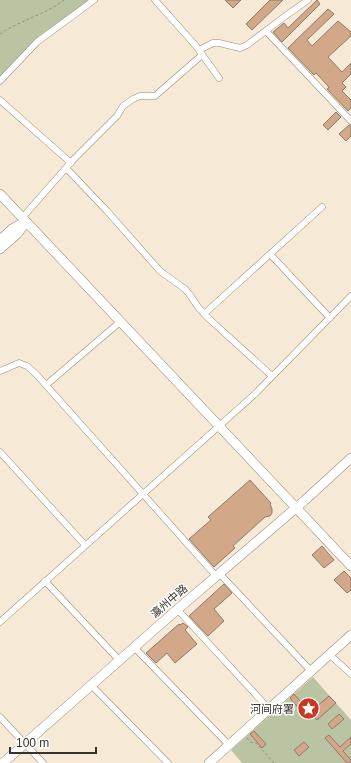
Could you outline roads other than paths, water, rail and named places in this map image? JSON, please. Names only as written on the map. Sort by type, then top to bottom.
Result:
[{"type":"street","points":[[0,81],[37,42],[94,0]]},
{"type":"street","points":[[155,0],[201,52],[219,78]]},
{"type":"street","points":[[0,250],[17,234],[24,220],[72,163],[116,116],[123,106],[140,96],[155,96],[201,52],[213,44],[219,43],[240,48],[247,45],[308,0]]},
{"type":"street","points":[[266,31],[351,121]]},
{"type":"street","points":[[0,100],[72,163]]},
{"type":"street","points":[[67,169],[107,211],[160,271],[185,289],[204,314],[235,344],[272,376]]},
{"type":"street","points":[[0,194],[351,566]]},
{"type":"street","points":[[204,314],[322,207]]},
{"type":"street","points":[[0,240],[12,228],[24,220]]},
{"type":"street","points":[[270,254],[330,318]]},
{"type":"street","points":[[0,622],[256,393],[351,296]]},
{"type":"street","points":[[46,384],[120,322]]},
{"type":"street","points":[[0,371],[19,363],[27,366],[46,384],[217,575],[311,671]]},
{"type":"street","points":[[0,452],[85,545]]},
{"type":"street","name":"瀛州中路","points":[[3,763],[351,458]]},
{"type":"street","points":[[45,581],[119,660]]},
{"type":"street","points":[[177,609],[268,709]]},
{"type":"street","points":[[209,763],[351,635]]},
{"type":"street","points":[[134,647],[229,745]]},
{"type":"street","points":[[330,655],[351,674]]},
{"type":"street","points":[[91,685],[168,763]]},
{"type":"street","points":[[0,716],[43,763]]},
{"type":"place","name":"河间府署","points":[[309,709]]}]
